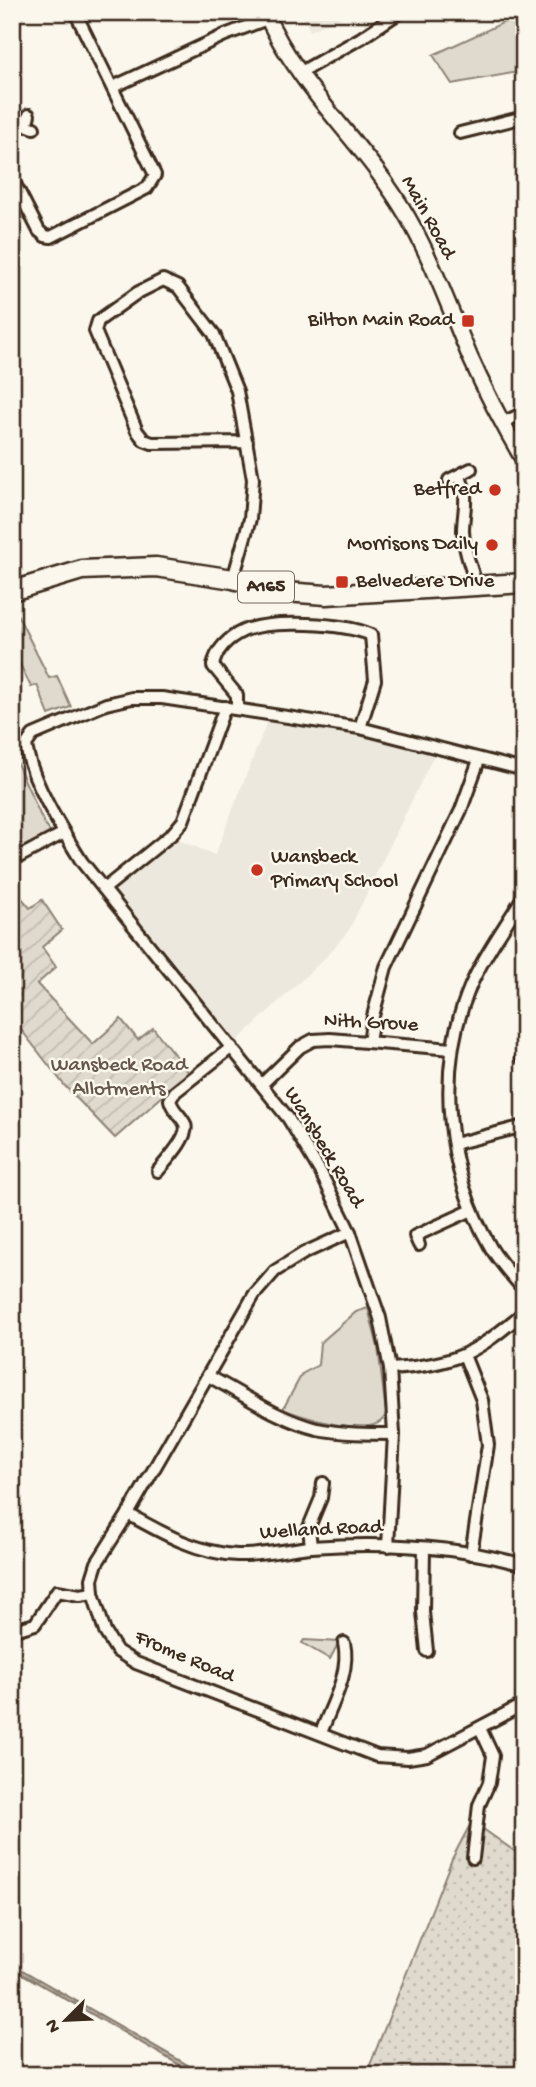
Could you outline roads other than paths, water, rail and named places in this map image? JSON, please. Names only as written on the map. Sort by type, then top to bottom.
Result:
[{"type":"highway","name":"A165","points":[[12,591],[82,570],[156,567],[233,579],[285,592],[326,595],[524,583]]},
{"type":"main road","name":"Main Road","points":[[266,15],[299,73],[407,215],[476,369],[524,461]]},
{"type":"street","points":[[12,178],[39,231],[51,237],[147,188],[155,175],[75,12]]},
{"type":"street","points":[[299,73],[400,12]]},
{"type":"street","points":[[113,87],[266,15]]},
{"type":"street","points":[[460,133],[479,134],[524,117]]},
{"type":"street","points":[[12,131],[29,123]]},
{"type":"street","points":[[233,579],[250,519],[253,479],[247,442],[237,391],[214,334],[178,288],[163,280],[137,293],[98,321],[96,331],[137,431],[144,440],[152,443],[247,442]]},
{"type":"street","points":[[502,423],[524,413]]},
{"type":"street","points":[[471,469],[454,478],[466,488],[463,530],[465,550],[477,586]]},
{"type":"street","points":[[237,709],[237,695],[213,666],[216,654],[224,644],[241,632],[252,628],[297,623],[360,630],[371,635],[375,680],[360,728]]},
{"type":"street","name":"Wansbeck Road","points":[[388,1546],[394,1434],[390,1369],[380,1318],[350,1232],[321,1173],[288,1118],[82,862],[28,760],[26,746],[33,735],[106,704],[132,698],[162,698],[360,728],[524,770]]},
{"type":"street","points":[[104,889],[172,834],[183,821],[225,708]]},
{"type":"street","points":[[369,1042],[386,967],[461,810],[479,760]]},
{"type":"street","points":[[12,858],[17,858],[64,832]]},
{"type":"street","points":[[524,895],[488,950],[458,1018],[452,1049],[450,1118],[460,1175],[472,1210],[492,1251],[524,1290]]},
{"type":"street","name":"Nith Grove","points":[[262,1084],[300,1047],[313,1040],[452,1049]]},
{"type":"street","points":[[158,1171],[187,1129],[170,1100],[175,1092],[232,1046]]},
{"type":"street","points":[[454,1144],[524,1125]]},
{"type":"street","points":[[419,1245],[415,1236],[472,1210]]},
{"type":"street","name":"Frome Road","points":[[350,1232],[304,1253],[275,1271],[254,1295],[97,1563],[92,1579],[93,1593],[105,1632],[117,1651],[136,1663],[377,1756],[408,1758],[427,1755],[524,1704]]},
{"type":"street","points":[[390,1369],[424,1367],[464,1355],[481,1347],[524,1312]]},
{"type":"street","points":[[464,1355],[482,1400],[488,1445],[471,1554]]},
{"type":"street","points":[[208,1376],[292,1420],[316,1429],[394,1434]]},
{"type":"street","points":[[311,1547],[309,1527],[321,1498],[323,1483]]},
{"type":"street","name":"Welland Road","points":[[128,1514],[171,1539],[236,1555],[311,1547],[388,1546],[471,1554],[524,1565]]},
{"type":"street","points":[[424,1548],[423,1612],[427,1651]]},
{"type":"street","points":[[18,1629],[35,1624],[57,1591],[80,1595],[93,1593]]},
{"type":"street","points":[[321,1733],[345,1670],[347,1656],[344,1643]]},
{"type":"street","points":[[473,1857],[479,1805],[489,1783],[493,1756],[480,1728]]},
{"type":"water","points":[[12,1964],[205,2075],[197,2075],[12,1968]]},
{"type":"place","name":"Bilton Main Road","points":[[468,321]]},
{"type":"place","name":"Betfred","points":[[495,490]]},
{"type":"place","name":"Morrisons Daily","points":[[492,545]]},
{"type":"place","name":"Belvedere Drive","points":[[342,582]]},
{"type":"place","name":"Wansbeck Primary School","points":[[257,870]]},
{"type":"park label","name":"Wansbeck Road Allotments","points":[[119,1078]]}]
